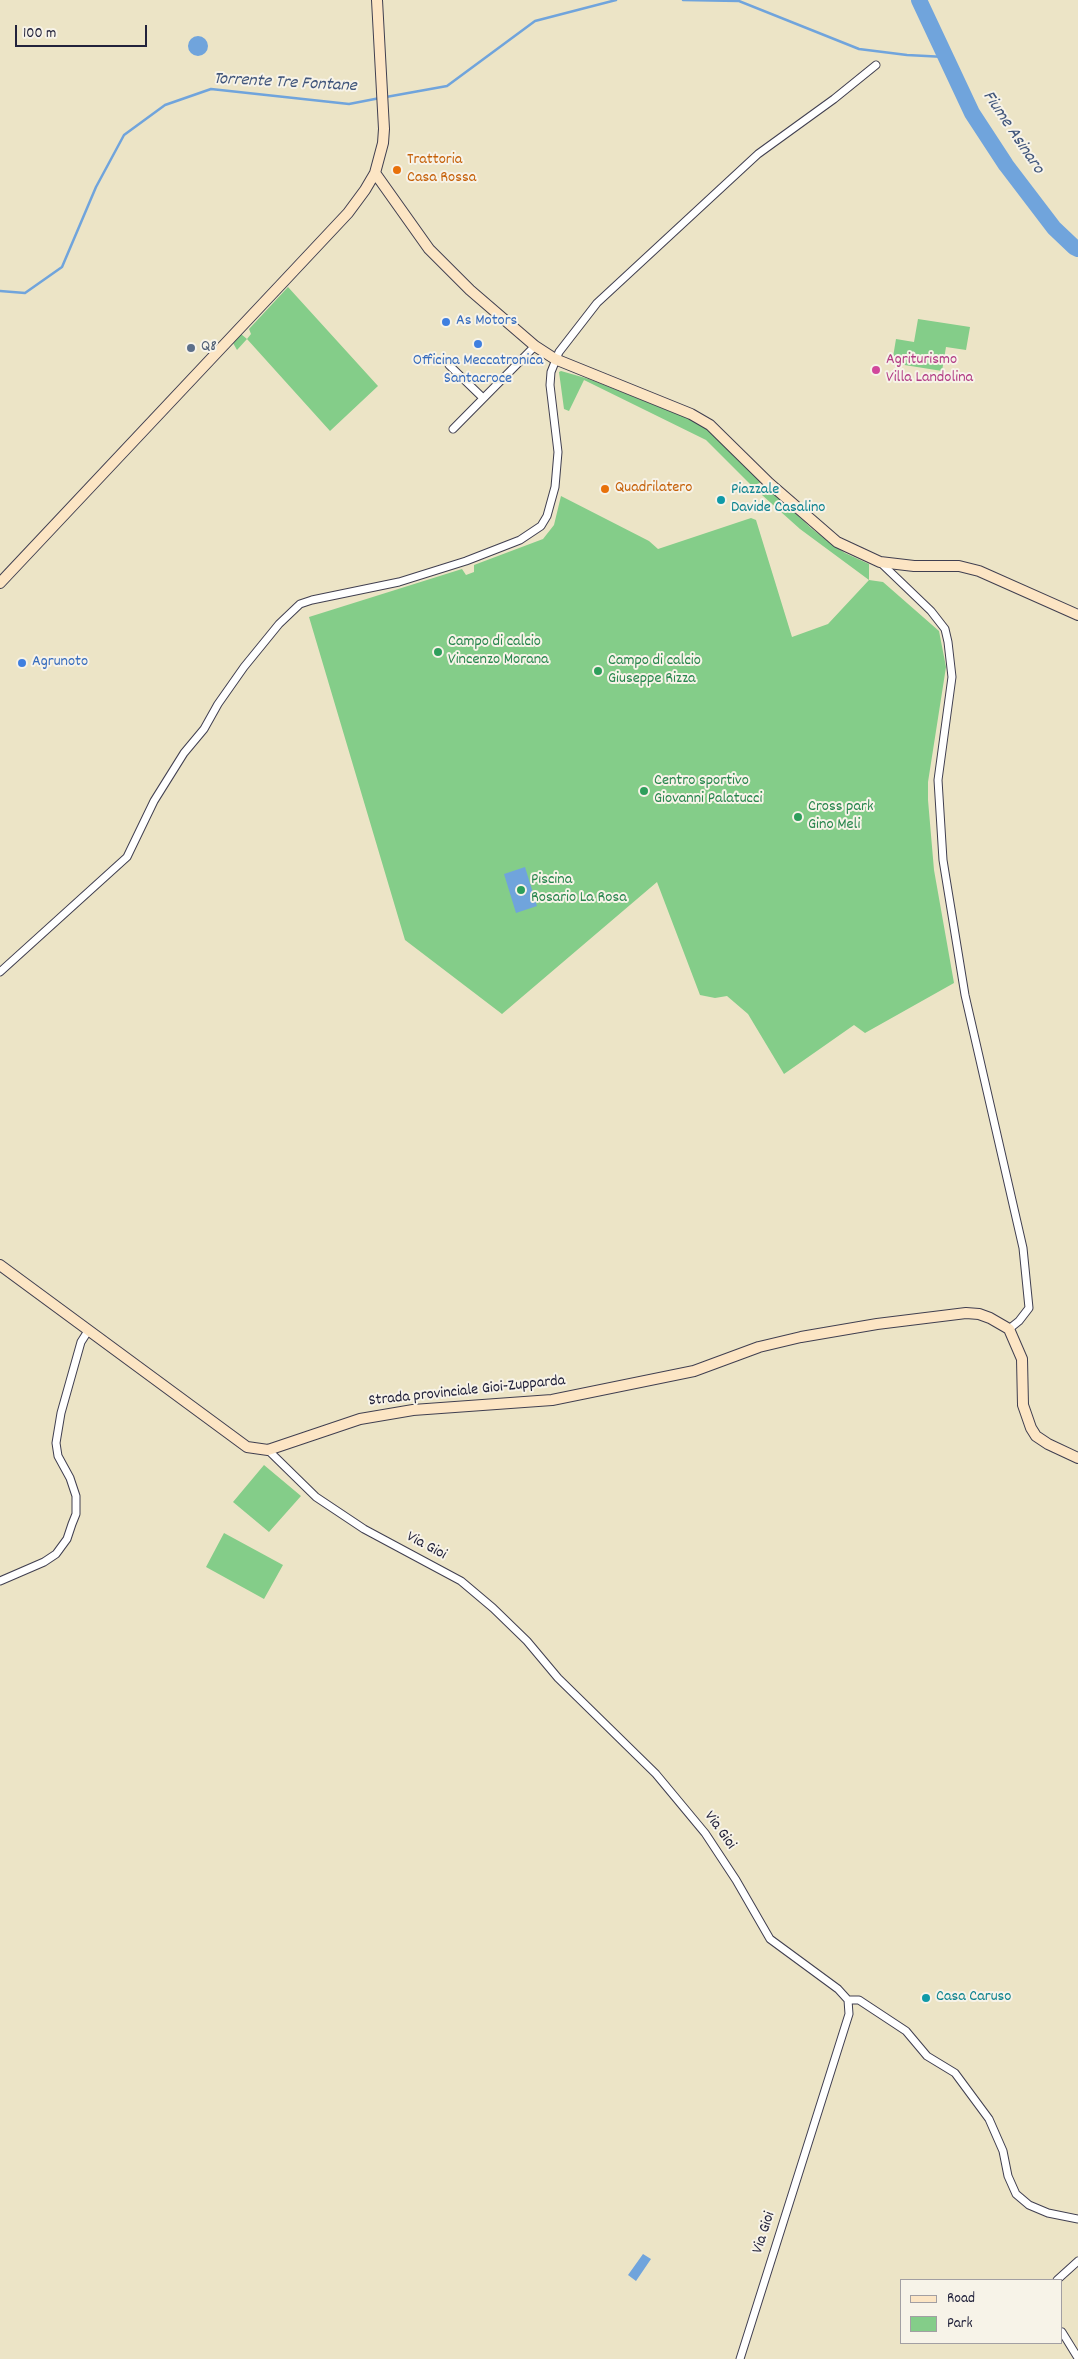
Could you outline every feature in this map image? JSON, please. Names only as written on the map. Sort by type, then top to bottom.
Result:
[{"type":"main road","points":[[0,584],[348,213],[366,190],[375,173],[383,143],[384,129],[377,0]]},
{"type":"main road","points":[[375,173],[429,249],[470,290],[535,346],[555,359],[692,414],[710,425],[820,529],[837,542],[880,562],[904,565],[959,566],[978,571],[1078,615]]},
{"type":"main road","points":[[0,1265],[247,1447],[268,1450]]},
{"type":"main road","name":"Strada provinciale Gioi-Zupparda","points":[[268,1450],[360,1419],[413,1410],[552,1400],[694,1370],[759,1347],[877,1324],[942,1316],[979,1314],[1009,1329]]},
{"type":"main road","points":[[1009,1329],[1022,1359],[1023,1405],[1030,1428],[1036,1436],[1048,1444],[1078,1458]]},
{"type":"street","points":[[0,972],[127,857],[154,801],[184,753],[204,729],[218,704],[244,667],[278,624],[300,604],[399,582],[458,564],[520,540],[541,526],[547,516],[555,487],[558,452],[550,385],[555,359],[597,303],[704,203],[758,154],[834,99],[876,64]]},
{"type":"street","points":[[453,429],[535,346]]},
{"type":"street","points":[[449,365],[483,398]]},
{"type":"street","points":[[880,562],[931,611],[944,629],[948,642],[952,677],[938,780],[943,860],[965,995],[1024,1248],[1030,1308],[1019,1322],[1009,1329]]},
{"type":"street","points":[[0,1581],[44,1562],[56,1554],[67,1539],[76,1514],[76,1496],[70,1478],[58,1456],[56,1443],[60,1413],[81,1342],[88,1331]]},
{"type":"street","name":"Via Gioi","points":[[268,1450],[316,1497],[364,1529],[461,1581],[493,1608],[527,1641],[558,1678],[656,1774],[705,1833],[736,1880],[770,1939],[838,1989],[848,2000],[849,2014],[740,2359]]},
{"type":"street","points":[[848,2000],[859,2000],[906,2031],[927,2056],[955,2073],[989,2119],[1003,2151],[1008,2176],[1016,2194],[1030,2205],[1048,2213],[1078,2219]]},
{"type":"street","points":[[1058,2279],[1078,2261]]},
{"type":"street","points":[[1063,2334],[1078,2358]]},
{"type":"green space","points":[[288,287],[378,386],[330,431],[247,339],[251,334],[249,329]]},
{"type":"green space","points":[[918,319],[970,327],[966,350],[946,347],[942,371],[892,363],[896,339],[914,342]]},
{"type":"green space","points":[[241,334],[247,339],[237,350],[233,343]]},
{"type":"green space","points":[[559,372],[589,379],[697,422],[715,435],[762,482],[752,486],[706,440],[584,380],[569,411],[564,409]]},
{"type":"green space","points":[[769,488],[811,528],[830,543],[845,553],[869,564],[869,580],[800,529],[762,495]]},
{"type":"green space","name":"Centro sportivo Giovanni Palatucci","points":[[561,496],[649,541],[658,549],[751,518],[756,520],[792,637],[828,624],[869,580],[883,582],[939,631],[946,667],[928,782],[928,800],[934,870],[954,983],[865,1033],[854,1025],[784,1074],[748,1014],[727,996],[715,998],[700,995],[657,882],[502,1014],[405,940],[309,617],[462,569],[466,575],[474,572],[474,565],[543,539],[554,525]]},
{"type":"green space","points":[[264,1465],[301,1496],[269,1532],[233,1502]]},
{"type":"green space","points":[[224,1533],[283,1565],[264,1599],[206,1567]]},
{"type":"water","points":[[198,36],[205,39],[208,46],[205,53],[198,56],[191,53],[188,46],[191,39]]},
{"type":"water","name":"Piscina Rosario La Rosa","points":[[525,867],[537,906],[516,913],[504,874]]},
{"type":"water","points":[[643,2254],[651,2259],[636,2281],[628,2275]]},
{"type":"waterway","name":"Torrente Tre Fontane","points":[[386,97],[447,86],[535,21],[616,0]]},
{"type":"waterway","name":"Torrente Tre Fontane","points":[[683,0],[739,1],[859,49],[907,55],[945,57]]},
{"type":"waterway","name":"Fiume Asinaro","points":[[919,0],[972,113],[1006,165],[1054,228],[1078,249]]},
{"type":"waterway","name":"Torrente Tre Fontane","points":[[0,291],[25,293],[62,267],[96,187],[124,135],[165,105],[211,89],[349,104],[380,98]]},
{"type":"place","name":"Trattoria Casa Rossa","points":[[397,170]]},
{"type":"place","name":"As Motors","points":[[446,322]]},
{"type":"place","name":"Officina Meccatronica Santacroce","points":[[478,344]]},
{"type":"place","name":"Q8","points":[[191,348]]},
{"type":"place","name":"Agriturismo Villa Landolina","points":[[876,370]]},
{"type":"place","name":"Quadrilatero","points":[[605,489]]},
{"type":"place","name":"Piazzale Davide Casalino","points":[[721,500]]},
{"type":"place","name":"Campo di calcio Vincenzo Morana","points":[[438,652]]},
{"type":"place","name":"Agrunoto","points":[[22,663]]},
{"type":"place","name":"Campo di calcio Giuseppe Rizza","points":[[598,671]]},
{"type":"place","name":"Centro sportivo Giovanni Palatucci","points":[[644,791]]},
{"type":"place","name":"Cross park Gino Meli","points":[[798,817]]},
{"type":"place","name":"Piscina Rosario La Rosa","points":[[521,890]]},
{"type":"place","name":"Casa Caruso","points":[[926,1998]]}]
